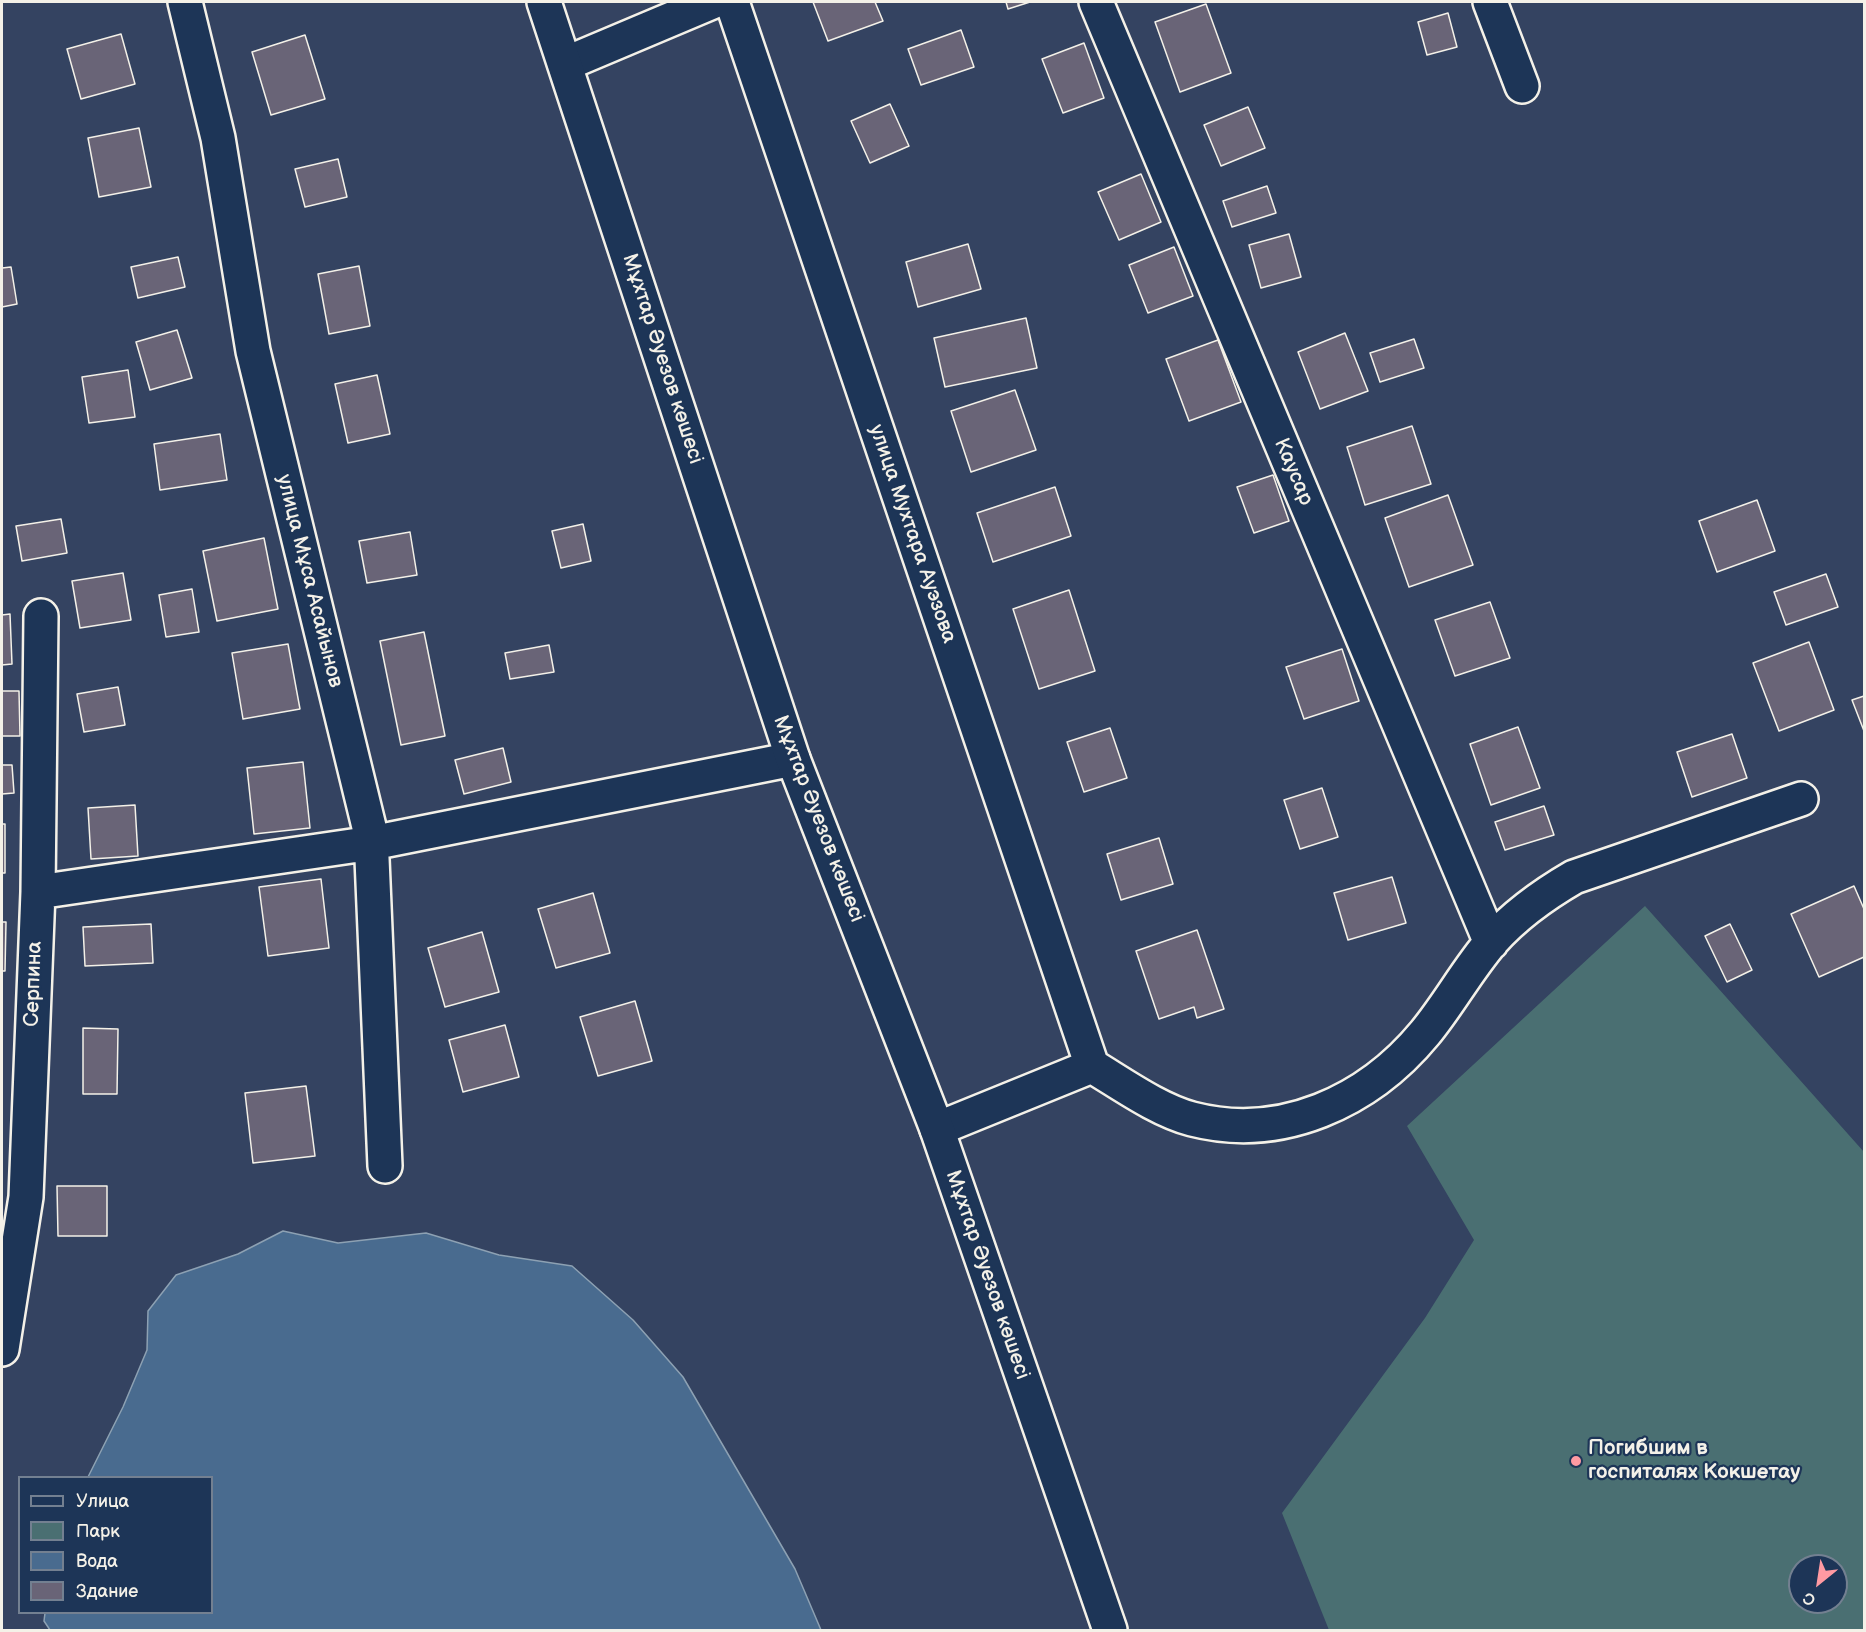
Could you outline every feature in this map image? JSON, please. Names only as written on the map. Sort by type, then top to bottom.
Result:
[{"type":"street","name":"улица Мұса Асайынов","points":[[185,2],[218,138],[253,351],[372,843],[385,1166]]},
{"type":"street","name":"Мұхтар Әуезов көшесі","points":[[544,2],[794,759],[937,1129],[1110,1630]]},
{"type":"street","points":[[565,64],[712,2]]},
{"type":"street","name":"улица Мухтара Ауэзова","points":[[732,2],[1092,1065]]},
{"type":"street","name":"Каусар","points":[[1096,2],[1491,943]]},
{"type":"street","points":[[1490,2],[1522,86]]},
{"type":"street","name":"Серпина","points":[[2,1349],[26,1197],[38,892],[41,616]]},
{"type":"street","points":[[38,892],[372,843],[794,759]]},
{"type":"street","points":[[937,1129],[1092,1065],[1142,1097],[1190,1119],[1232,1127],[1274,1124],[1322,1111],[1362,1090],[1396,1062],[1425,1033],[1491,943],[1540,897],[1574,877],[1801,799]]},
{"type":"green space","points":[[1645,906],[1864,1152],[1864,1630],[1329,1630],[1282,1513],[1425,1318],[1474,1240],[1407,1126]]},
{"type":"water","points":[[283,1231],[338,1243],[426,1233],[499,1255],[572,1266],[633,1320],[683,1377],[795,1569],[821,1630],[50,1630],[44,1621],[45,1614],[213,1614],[213,1476],[88,1476],[123,1407],[147,1350],[148,1311],[176,1275],[238,1254]]},
{"type":"building","points":[[813,2],[875,2],[883,21],[828,41]]},
{"type":"building","points":[[1006,2],[1030,2],[1008,9]]},
{"type":"building","points":[[1206,4],[1231,73],[1180,92],[1155,22]]},
{"type":"building","points":[[1448,13],[1457,47],[1427,55],[1418,22]]},
{"type":"building","points":[[961,30],[974,67],[921,85],[908,49]]},
{"type":"building","points":[[121,34],[135,84],[81,99],[67,49]]},
{"type":"building","points":[[305,35],[325,99],[271,115],[252,52]]},
{"type":"building","points":[[1084,43],[1104,98],[1063,113],[1042,59]]},
{"type":"building","points":[[890,104],[909,146],[870,163],[851,121]]},
{"type":"building","points":[[1248,107],[1265,148],[1221,166],[1204,125]]},
{"type":"building","points":[[139,128],[151,187],[99,197],[88,138]]},
{"type":"building","points":[[338,159],[347,197],[305,207],[295,169]]},
{"type":"building","points":[[1141,174],[1161,222],[1119,240],[1098,192]]},
{"type":"building","points":[[1267,186],[1276,213],[1232,227],[1223,201]]},
{"type":"building","points":[[1289,234],[1301,277],[1261,288],[1249,245]]},
{"type":"building","points":[[968,244],[981,289],[918,307],[906,262]]},
{"type":"building","points":[[1174,247],[1193,296],[1148,313],[1129,265]]},
{"type":"building","points":[[178,257],[185,287],[138,298],[131,267]]},
{"type":"building","points":[[359,266],[370,326],[329,334],[318,274]]},
{"type":"building","points":[[11,267],[17,304],[2,307],[2,268]]},
{"type":"building","points":[[1026,318],[1037,368],[945,387],[934,338]]},
{"type":"building","points":[[177,330],[192,378],[150,390],[136,342]]},
{"type":"building","points":[[1345,333],[1368,391],[1320,409],[1298,352]]},
{"type":"building","points":[[1414,339],[1424,368],[1380,382],[1370,353]]},
{"type":"building","points":[[1218,340],[1241,402],[1189,421],[1166,359]]},
{"type":"building","points":[[128,370],[135,417],[89,423],[82,377]]},
{"type":"building","points":[[377,375],[390,434],[348,443],[335,384]]},
{"type":"building","points":[[1015,390],[1036,450],[971,472],[951,411]]},
{"type":"building","points":[[1412,426],[1431,484],[1365,505],[1347,447]]},
{"type":"building","points":[[220,434],[227,480],[160,490],[154,444]]},
{"type":"building","points":[[1273,475],[1289,521],[1254,533],[1237,487]]},
{"type":"building","points":[[1055,487],[1071,536],[993,562],[977,513]]},
{"type":"building","points":[[1448,495],[1473,565],[1409,587],[1385,518]]},
{"type":"building","points":[[1757,500],[1775,551],[1717,572],[1699,521]]},
{"type":"building","points":[[61,519],[67,553],[22,561],[16,526]]},
{"type":"building","points":[[583,524],[591,561],[561,568],[552,531]]},
{"type":"building","points":[[410,532],[417,575],[367,583],[359,541]]},
{"type":"building","points":[[264,538],[278,609],[217,621],[203,551]]},
{"type":"building","points":[[123,573],[131,620],[80,628],[72,581]]},
{"type":"building","points":[[1826,574],[1838,607],[1786,625],[1774,592]]},
{"type":"building","points":[[192,589],[199,632],[166,637],[159,595]]},
{"type":"building","points":[[1069,590],[1095,671],[1039,689],[1013,609]]},
{"type":"building","points":[[1490,602],[1510,658],[1455,676],[1435,620]]},
{"type":"building","points":[[10,614],[12,664],[2,665],[2,615]]},
{"type":"building","points":[[424,632],[445,736],[401,745],[380,641]]},
{"type":"building","points":[[1809,642],[1834,710],[1779,731],[1753,663]]},
{"type":"building","points":[[288,644],[300,709],[243,719],[232,653]]},
{"type":"building","points":[[549,645],[554,672],[510,679],[505,653]]},
{"type":"building","points":[[1342,649],[1359,701],[1304,719],[1286,667]]},
{"type":"building","points":[[118,687],[125,725],[84,732],[77,694]]},
{"type":"building","points":[[2,691],[19,691],[20,736],[2,736]]},
{"type":"building","points":[[1864,696],[1864,731],[1852,700]]},
{"type":"building","points":[[1518,727],[1540,788],[1491,805],[1470,744]]},
{"type":"building","points":[[1110,728],[1127,778],[1084,792],[1067,742]]},
{"type":"building","points":[[1732,734],[1747,778],[1692,797],[1677,752]]},
{"type":"building","points":[[503,748],[511,782],[464,794],[455,760]]},
{"type":"building","points":[[303,762],[310,828],[254,834],[247,768]]},
{"type":"building","points":[[2,765],[12,765],[14,793],[2,794]]},
{"type":"building","points":[[1322,788],[1338,837],[1300,849],[1284,800]]},
{"type":"building","points":[[135,805],[138,856],[91,859],[88,808]]},
{"type":"building","points":[[1544,806],[1554,835],[1505,850],[1495,822]]},
{"type":"building","points":[[2,824],[5,824],[5,873],[2,873]]},
{"type":"building","points":[[1159,838],[1173,884],[1121,900],[1107,854]]},
{"type":"building","points":[[1392,877],[1406,923],[1348,940],[1334,893]]},
{"type":"building","points":[[321,879],[329,948],[268,956],[259,887]]},
{"type":"building","points":[[1854,886],[1864,909],[1864,957],[1819,977],[1791,914]]},
{"type":"building","points":[[593,893],[610,953],[556,968],[538,909]]},
{"type":"building","points":[[2,922],[6,922],[5,971],[2,971]]},
{"type":"building","points":[[151,924],[153,963],[85,966],[83,927]]},
{"type":"building","points":[[1730,924],[1752,970],[1727,982],[1705,936]]},
{"type":"building","points":[[1197,930],[1224,1009],[1197,1018],[1194,1007],[1159,1019],[1136,951]]},
{"type":"building","points":[[482,932],[499,992],[445,1007],[428,948]]},
{"type":"building","points":[[635,1001],[652,1061],[598,1076],[580,1017]]},
{"type":"building","points":[[505,1025],[519,1077],[463,1092],[449,1040]]},
{"type":"building","points":[[83,1028],[118,1029],[117,1094],[83,1094]]},
{"type":"building","points":[[306,1086],[315,1156],[253,1163],[245,1093]]},
{"type":"building","points":[[57,1186],[107,1186],[107,1236],[58,1236]]},
{"type":"place","name":"Погибшим в госпиталях Кокшетау","points":[[1576,1461]]}]
